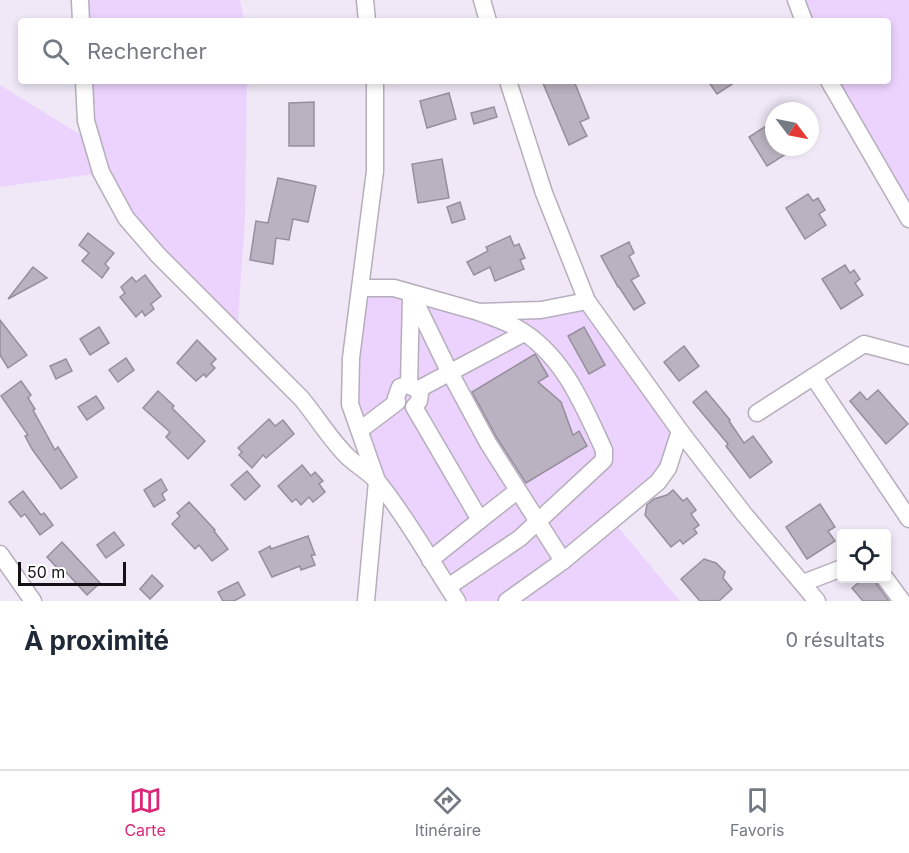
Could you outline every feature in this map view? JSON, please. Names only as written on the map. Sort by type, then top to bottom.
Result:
[{"type":"street","points":[[80,0],[81,18]]},
{"type":"street","points":[[365,0],[367,18]]},
{"type":"street","points":[[482,0],[487,18]]},
{"type":"street","points":[[796,0],[803,18]]},
{"type":"street","points":[[84,84],[86,121],[101,172],[126,218],[158,255],[301,398],[346,455],[377,481]]},
{"type":"street","points":[[361,288],[394,288],[479,312],[518,328],[555,358],[578,396],[604,450],[604,460],[520,538],[453,594],[377,481],[351,404],[351,357],[375,171],[375,84]]},
{"type":"street","points":[[509,84],[544,193],[587,301],[680,431],[744,514],[817,601]]},
{"type":"street","points":[[831,84],[909,219]]},
{"type":"street","points":[[411,293],[450,373],[488,443],[563,561]]},
{"type":"street","points":[[411,293],[413,388]]},
{"type":"street","points":[[479,312],[541,310],[587,301]]},
{"type":"street","points":[[360,430],[397,402],[400,387],[413,388],[450,373],[524,333]]},
{"type":"street","points":[[757,413],[864,344],[909,356]]},
{"type":"street","points":[[814,378],[909,519]]},
{"type":"street","points":[[413,388],[420,393],[419,402],[414,407],[480,520]]},
{"type":"street","points":[[507,601],[563,561],[658,482],[668,468],[680,431]]},
{"type":"street","points":[[366,601],[377,481]]},
{"type":"street","points":[[430,560],[517,490]]},
{"type":"street","points":[[0,554],[33,601]]},
{"type":"street","points":[[803,583],[837,570]]},
{"type":"street","points":[[888,583],[902,601]]},
{"type":"shaded area","points":[[80,0],[240,0],[243,18],[81,18]]},
{"type":"shaded area","points":[[796,0],[909,0],[909,219],[831,84],[891,84],[891,18],[803,18]]},
{"type":"shaded area","points":[[84,84],[247,84],[245,218],[237,334],[158,255],[101,173],[0,187],[0,85],[92,142]]},
{"type":"shaded area","points":[[394,288],[456,307],[587,301],[680,431],[668,468],[613,521],[680,601],[457,601],[377,481],[345,355],[355,290]]},
{"type":"building","points":[[543,84],[575,84],[589,118],[580,122],[587,136],[569,145]]},
{"type":"building","points":[[710,84],[732,84],[717,94]]},
{"type":"building","points":[[449,93],[456,119],[427,128],[420,101]]},
{"type":"building","points":[[314,102],[314,146],[289,146],[289,103]]},
{"type":"building","points":[[494,107],[497,117],[474,124],[471,113]]},
{"type":"building","points":[[765,127],[765,156],[783,156],[767,166],[749,137]]},
{"type":"building","points":[[442,159],[449,198],[418,203],[412,164]]},
{"type":"building","points":[[278,178],[316,186],[308,222],[293,219],[289,240],[276,238],[273,264],[250,260],[256,221],[268,223]]},
{"type":"building","points":[[808,194],[813,201],[818,198],[825,210],[819,214],[826,225],[805,239],[786,208]]},
{"type":"building","points":[[460,202],[465,219],[452,223],[447,207]]},
{"type":"building","points":[[88,233],[114,253],[105,264],[109,268],[102,278],[82,261],[89,253],[79,245]]},
{"type":"building","points":[[510,236],[514,246],[519,244],[525,258],[520,260],[524,269],[495,281],[490,267],[474,275],[467,262],[488,251],[486,247]]},
{"type":"building","points":[[629,242],[634,253],[629,256],[639,276],[631,280],[645,303],[634,310],[601,256]]},
{"type":"building","points":[[845,265],[850,273],[854,270],[860,279],[855,283],[863,295],[841,309],[822,279]]},
{"type":"building","points":[[33,267],[47,278],[8,299]]},
{"type":"building","points":[[145,275],[161,296],[151,304],[154,309],[145,316],[142,311],[136,317],[120,297],[125,293],[121,287],[132,277],[136,282]]},
{"type":"building","points":[[0,320],[27,355],[8,368],[0,355]]},
{"type":"building","points":[[99,327],[109,343],[90,355],[80,339]]},
{"type":"building","points":[[584,327],[605,365],[589,374],[568,336]]},
{"type":"building","points":[[197,340],[216,359],[211,364],[215,368],[206,377],[204,374],[196,381],[177,363]]},
{"type":"building","points":[[684,346],[699,366],[679,381],[664,362]]},
{"type":"building","points":[[535,354],[548,376],[538,382],[561,402],[573,435],[579,431],[587,446],[526,483],[497,438],[472,392]]},
{"type":"building","points":[[126,358],[134,370],[118,382],[109,370]]},
{"type":"building","points":[[66,359],[72,371],[56,379],[50,366]]},
{"type":"building","points":[[21,381],[31,395],[28,398],[35,409],[33,410],[55,450],[58,447],[77,477],[61,489],[32,449],[25,436],[28,435],[1,396]]},
{"type":"building","points":[[878,390],[908,424],[886,444],[850,401],[860,392],[867,400]]},
{"type":"building","points":[[158,391],[205,441],[188,459],[166,437],[170,432],[143,408]]},
{"type":"building","points":[[706,391],[730,420],[744,443],[753,436],[772,462],[750,478],[726,446],[728,444],[693,402]]},
{"type":"building","points":[[96,396],[104,408],[87,420],[78,407]]},
{"type":"building","points":[[269,419],[275,426],[283,420],[294,434],[266,458],[263,455],[252,468],[239,455],[242,452],[238,448]]},
{"type":"building","points":[[302,465],[311,476],[315,472],[323,481],[319,484],[325,492],[313,502],[309,497],[301,505],[296,499],[292,502],[278,486]]},
{"type":"building","points":[[247,471],[260,486],[245,500],[231,485]]},
{"type":"building","points":[[161,479],[167,490],[162,494],[165,500],[154,507],[144,490]]},
{"type":"building","points":[[673,490],[683,501],[687,498],[696,510],[691,514],[699,525],[694,529],[697,533],[683,544],[680,540],[671,547],[645,515],[647,505]]},
{"type":"building","points":[[23,491],[41,515],[44,513],[53,525],[40,535],[25,514],[21,517],[9,502]]},
{"type":"building","points":[[189,502],[215,530],[228,549],[212,561],[199,545],[195,549],[172,524],[180,516],[177,513]]},
{"type":"building","points":[[820,504],[835,527],[828,531],[835,541],[807,559],[786,527]]},
{"type":"building","points":[[114,532],[124,545],[106,558],[97,545]]},
{"type":"building","points":[[308,536],[315,555],[311,555],[315,565],[301,570],[300,566],[272,577],[259,552],[270,546],[271,549]]},
{"type":"building","points":[[62,542],[100,583],[87,595],[64,570],[61,572],[47,557]]},
{"type":"building","points":[[704,559],[716,563],[725,572],[723,578],[732,589],[719,601],[700,601],[681,579]]},
{"type":"building","points":[[152,575],[163,586],[150,599],[140,589]]},
{"type":"building","points":[[238,582],[245,595],[234,601],[223,601],[218,592]]},
{"type":"building","points":[[858,583],[876,583],[889,601],[863,601],[852,588]]}]
